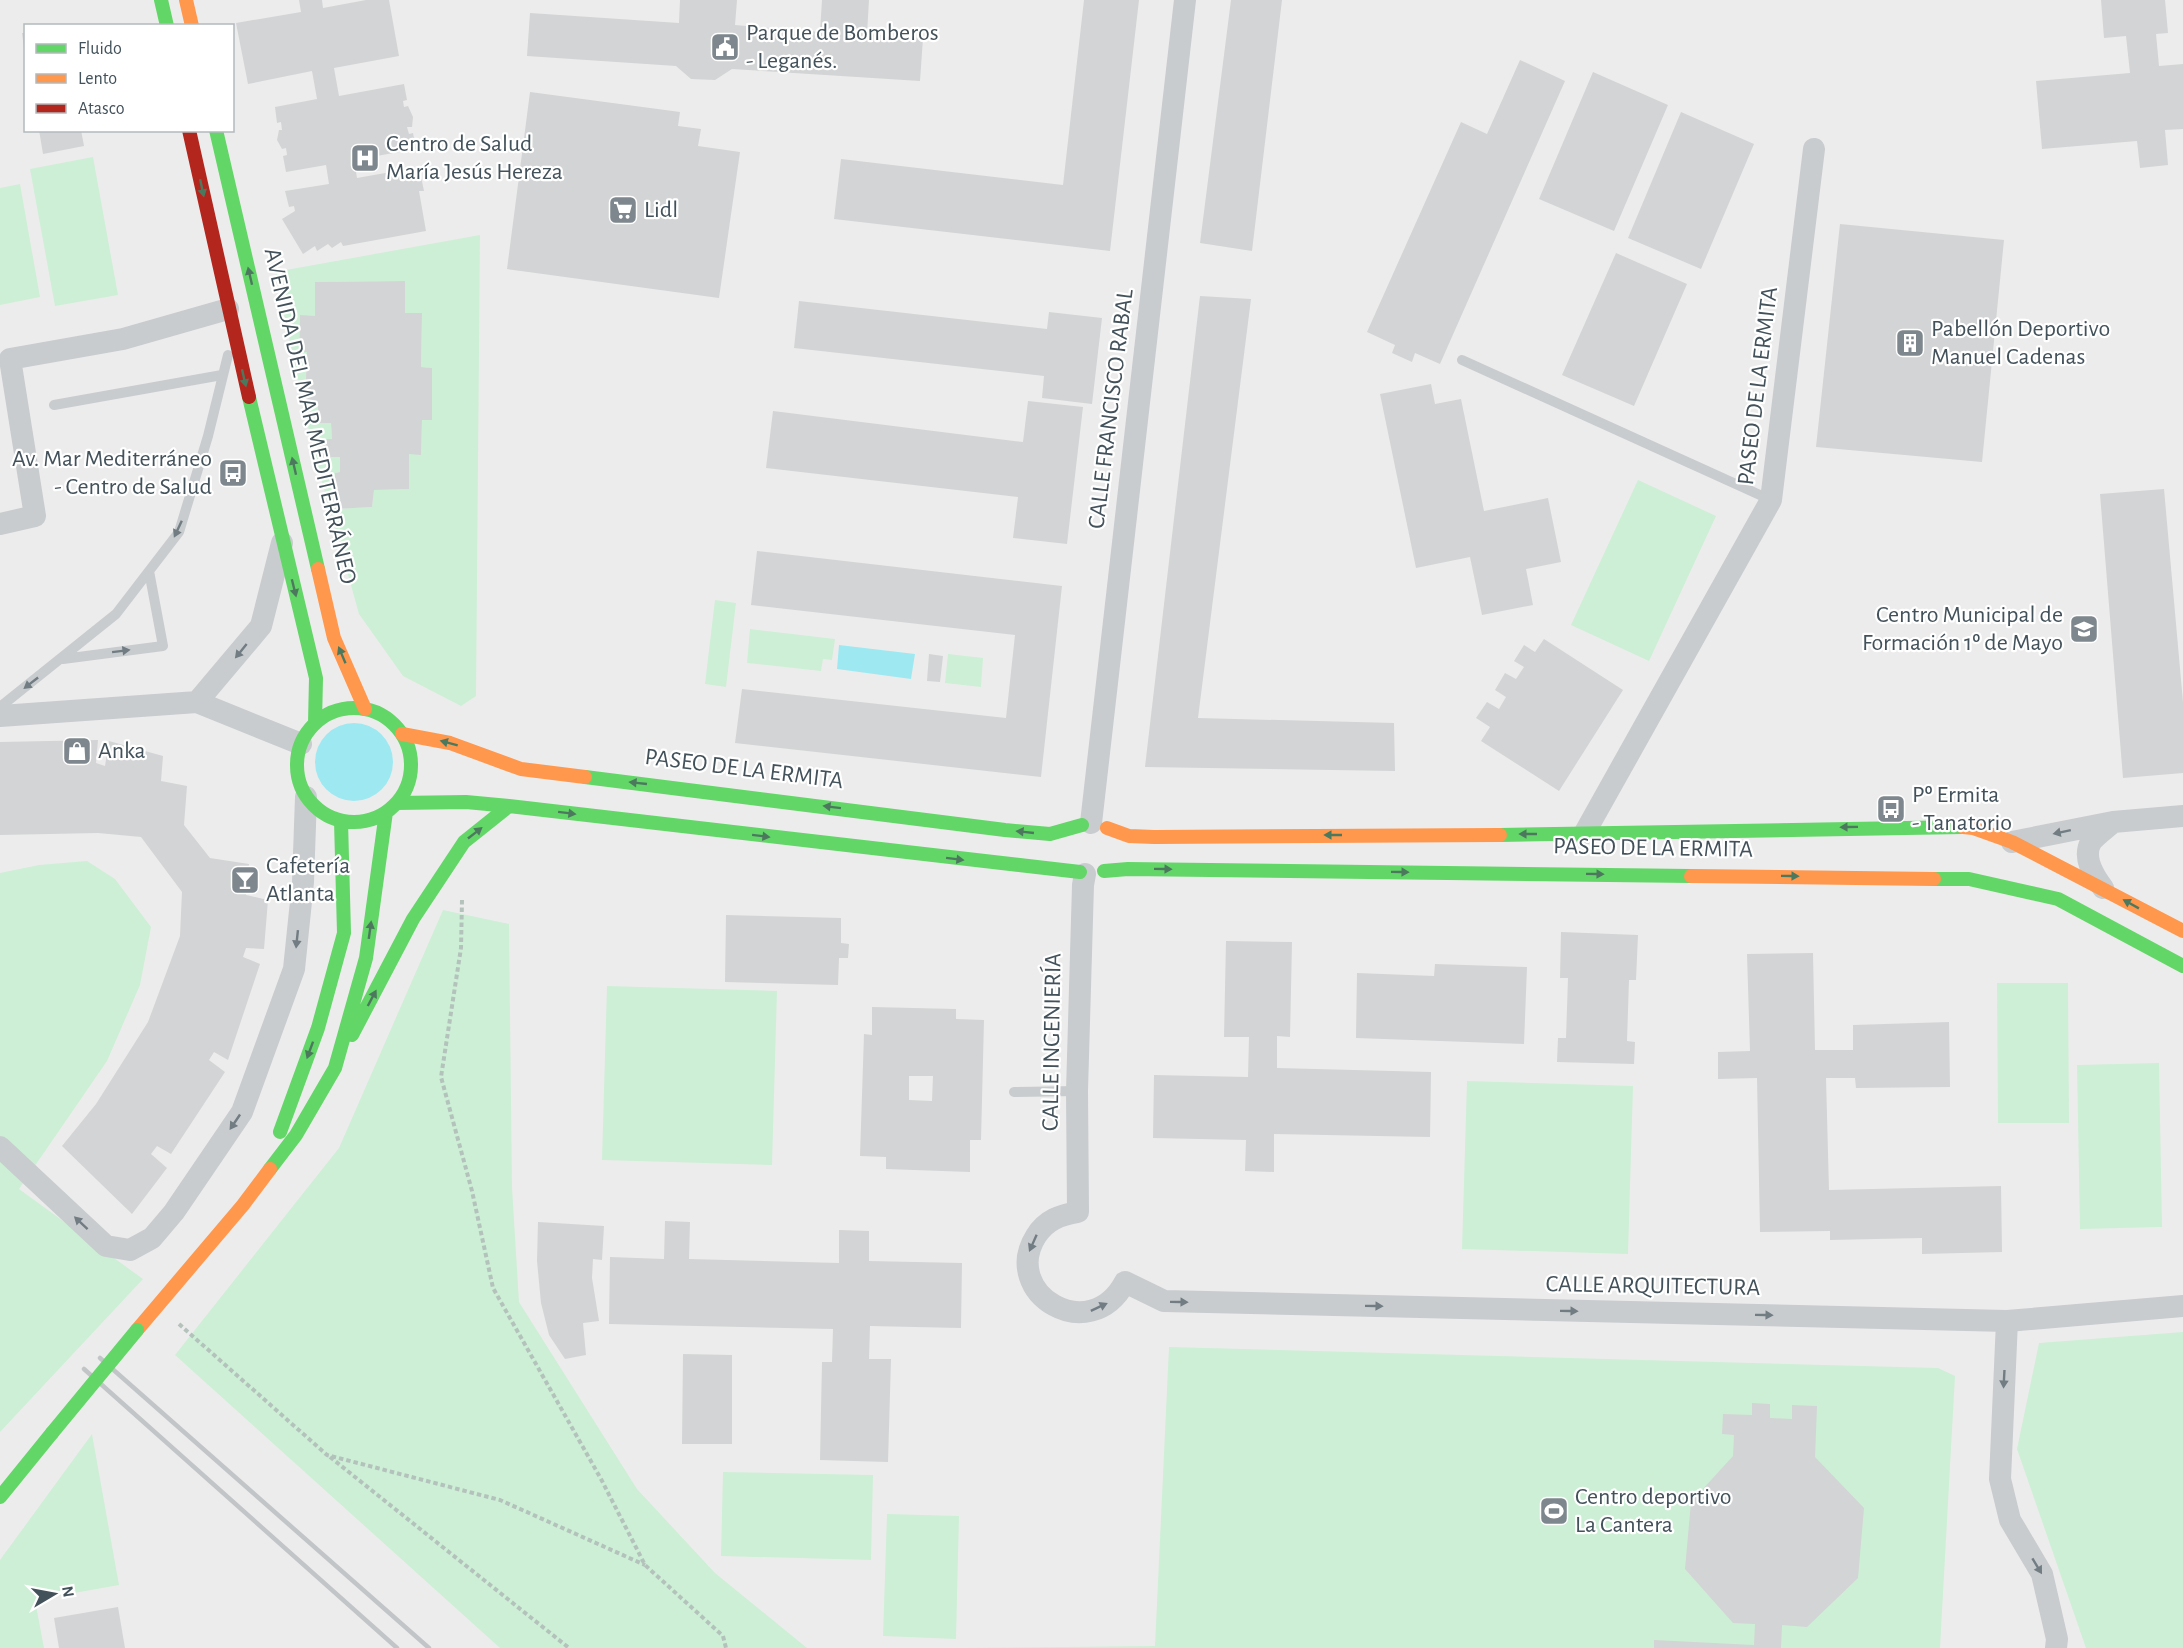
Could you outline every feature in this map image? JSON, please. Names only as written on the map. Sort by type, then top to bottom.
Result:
[{"type":"main road","points":[[161,0],[166,24]]},
{"type":"main road","points":[[186,0],[192,24]]},
{"type":"main road","points":[[189,132],[233,331],[316,678],[315,723]]},
{"type":"main road","name":"AVENIDA DEL MAR MEDITERRÁNEO","points":[[216,132],[334,638],[364,709]]},
{"type":"main road","points":[[347,708],[364,709],[386,718],[402,734],[409,751],[411,769],[407,787],[392,808],[373,820],[341,821],[315,808],[306,797],[298,780],[297,761],[301,744],[315,723],[330,713],[347,708]]},
{"type":"main road","name":"PASEO DE LA ERMITA","points":[[402,734],[450,743],[521,769],[1050,834],[1093,825],[1129,836],[1154,837],[1584,834],[1958,826],[1973,828],[2012,842],[2183,931]]},
{"type":"main road","name":"PASEO DE LA ERMITA","points":[[392,808],[466,802],[989,863],[1084,869],[1969,879],[2058,899],[2183,966]]},
{"type":"main road","points":[[0,1497],[243,1205],[296,1135],[335,1068],[414,920],[458,850],[464,842],[509,806]]},
{"type":"main road","points":[[335,1068],[366,958],[392,808]]},
{"type":"main road","points":[[264,1176],[318,1029],[345,933],[341,821]]},
{"type":"main road","points":[[1066,843],[1075,829],[1093,825],[1116,842],[1116,854],[1084,869]]},
{"type":"street","name":"CALLE FRANCISCO RABAL","points":[[1093,825],[1185,0]]},
{"type":"street","name":"PASEO DE LA ERMITA","points":[[1584,834],[1771,500],[1814,149]]},
{"type":"street","points":[[0,524],[35,516],[5,360],[123,339],[228,309]]},
{"type":"street","points":[[197,702],[261,626],[283,539]]},
{"type":"street","points":[[0,716],[197,702],[301,744]]},
{"type":"street","points":[[0,1147],[106,1246],[130,1250],[152,1238],[174,1212],[242,1112],[294,969],[303,882],[306,797]]},
{"type":"street","points":[[2012,842],[2113,822],[2183,816]]},
{"type":"street","points":[[2103,888],[2089,862],[2091,843],[2113,822]]},
{"type":"street","name":"CALLE INGENIERÍA","points":[[1084,869],[1077,1092],[1078,1212],[1064,1214],[1051,1220],[1040,1229],[1032,1241],[1028,1255],[1028,1269],[1032,1282],[1040,1295],[1050,1304],[1063,1310],[1085,1313],[1109,1303],[1125,1282]]},
{"type":"street","name":"CALLE ARQUITECTURA","points":[[1125,1282],[1164,1301],[2007,1321],[2183,1306]]},
{"type":"street","points":[[2007,1321],[2000,1479],[2010,1520],[2042,1575],[2057,1639],[2056,1648]]},
{"type":"lane","points":[[0,707],[116,614],[179,532],[208,436],[233,331]]},
{"type":"lane","points":[[1462,360],[1771,500]]},
{"type":"lane","points":[[54,405],[222,375]]},
{"type":"lane","points":[[63,658],[163,646],[149,571]]},
{"type":"lane","points":[[1014,1092],[1077,1092]]},
{"type":"path","points":[[462,889],[461,948],[441,1077],[472,1191],[493,1288],[601,1479],[645,1565]]},
{"type":"path","points":[[158,1306],[327,1455],[569,1648]]},
{"type":"path","points":[[327,1455],[500,1500],[645,1565],[723,1636],[726,1648]]},
{"type":"green space","points":[[93,157],[118,295],[55,306],[30,169]]},
{"type":"green space","points":[[20,184],[40,297],[0,305],[0,188]]},
{"type":"green space","points":[[480,235],[476,696],[461,706],[403,676],[359,614],[313,449],[275,272]],"holes":[[[405,281],[405,313],[422,314],[421,367],[432,368],[432,419],[422,420],[421,454],[409,454],[409,489],[374,490],[372,507],[335,509],[335,473],[340,472],[340,457],[319,457],[319,440],[332,439],[331,423],[319,423],[318,406],[305,406],[307,352],[299,351],[300,316],[315,316],[315,282]]]},
{"type":"green space","points":[[1638,480],[1716,516],[1649,661],[1571,625]]},
{"type":"green space","points":[[715,600],[736,603],[726,687],[705,684]]},
{"type":"green space","points":[[750,629],[835,639],[832,660],[823,659],[821,671],[747,663]]},
{"type":"green space","points":[[948,654],[983,658],[981,687],[945,683]]},
{"type":"green space","points":[[87,861],[115,879],[151,927],[140,985],[107,1061],[19,1189],[143,1279],[0,1432],[0,873],[39,865]]},
{"type":"green space","points":[[443,910],[509,924],[512,1187],[519,1302],[637,1489],[715,1573],[807,1648],[500,1648],[175,1355],[339,1148]]},
{"type":"green space","points":[[1997,983],[2068,983],[2069,1123],[1998,1123]]},
{"type":"green space","points":[[607,986],[777,991],[772,1165],[602,1160]]},
{"type":"green space","points":[[2159,1063],[2162,1227],[2080,1229],[2077,1065]]},
{"type":"green space","points":[[1467,1081],[1633,1086],[1628,1254],[1462,1249]]},
{"type":"green space","points":[[2183,1332],[2183,1648],[2086,1648],[2017,1449],[2039,1343]]},
{"type":"green space","name":"Centro deportivo La Cantera","points":[[1169,1347],[1938,1368],[1955,1376],[1940,1648],[964,1648],[1155,1646]]},
{"type":"green space","points":[[92,1434],[119,1585],[35,1600],[44,1648],[0,1648],[0,1560]]},
{"type":"green space","points":[[723,1472],[873,1475],[871,1560],[721,1556]]},
{"type":"green space","points":[[887,1514],[959,1516],[956,1639],[883,1636]]},
{"type":"water","points":[[839,645],[915,654],[911,679],[837,669]]},
{"type":"water","points":[[354,723],[369,726],[386,740],[393,762],[390,777],[376,794],[354,801],[339,798],[322,784],[315,762],[318,747],[332,730]]},
{"type":"building","points":[[299,0],[322,0],[323,8],[366,0],[389,0],[399,56],[334,68],[339,96],[404,84],[407,100],[403,101],[404,107],[408,106],[413,117],[412,127],[407,127],[409,134],[413,133],[416,149],[354,160],[357,178],[419,167],[424,191],[419,191],[426,231],[343,246],[341,242],[332,248],[328,244],[317,251],[315,246],[303,254],[282,219],[295,211],[294,206],[289,207],[285,191],[329,184],[326,165],[286,172],[283,156],[287,155],[286,148],[282,149],[277,140],[279,130],[282,130],[281,122],[277,123],[275,107],[317,99],[312,71],[248,84],[236,23],[301,12]]},
{"type":"building","name":"Parque de Bomberos - Leganés.","points":[[680,0],[737,0],[735,25],[820,32],[822,0],[869,0],[867,34],[923,38],[920,81],[732,69],[715,80],[691,79],[676,66],[527,56],[530,13],[679,23]]},
{"type":"building","points":[[1084,0],[1139,0],[1110,251],[834,219],[841,159],[1063,185]]},
{"type":"building","points":[[1231,0],[1282,0],[1252,251],[1200,243]]},
{"type":"building","points":[[2101,0],[2165,0],[2168,33],[2156,34],[2159,66],[2183,64],[2183,129],[2165,130],[2168,165],[2140,168],[2137,141],[2042,149],[2036,81],[2130,73],[2126,36],[2104,38]]},
{"type":"building","points":[[1520,60],[1565,81],[1440,364],[1415,353],[1412,362],[1392,353],[1395,345],[1367,332],[1461,122],[1487,134]]},
{"type":"building","points":[[1593,72],[1668,105],[1614,231],[1539,199]]},
{"type":"building","name":"Lidl","points":[[530,92],[680,112],[678,126],[701,129],[698,146],[740,152],[719,298],[507,269]]},
{"type":"building","points":[[1681,112],[1754,144],[1701,269],[1628,238]]},
{"type":"building","points":[[39,132],[81,132],[84,146],[43,154]]},
{"type":"building","name":"Pabellón Deportivo Manuel Cadenas","points":[[1840,224],[2004,240],[1982,462],[1816,447]]},
{"type":"building","points":[[1616,253],[1687,284],[1634,406],[1562,375]]},
{"type":"building","points":[[405,281],[405,313],[422,313],[421,367],[432,368],[432,420],[422,420],[421,455],[409,454],[409,489],[374,490],[372,507],[335,509],[335,473],[340,472],[340,457],[319,457],[319,439],[332,439],[331,423],[318,423],[318,406],[305,406],[307,352],[299,352],[300,315],[315,316],[315,282]]},
{"type":"building","points":[[1200,296],[1251,299],[1198,718],[1394,723],[1395,771],[1145,767]]},
{"type":"building","points":[[799,301],[1047,329],[1049,312],[1102,318],[1092,404],[1042,398],[1044,376],[794,348]]},
{"type":"building","points":[[1431,384],[1435,404],[1461,399],[1484,511],[1548,498],[1561,562],[1526,569],[1533,605],[1482,615],[1470,557],[1416,568],[1380,394]]},
{"type":"building","points":[[1028,401],[1083,407],[1067,544],[1013,538],[1018,497],[766,468],[773,411],[1023,442]]},
{"type":"building","points":[[2164,489],[2183,702],[2183,773],[2123,778],[2100,494]]},
{"type":"building","points":[[757,551],[1062,586],[1041,777],[735,743],[742,689],[1006,718],[1015,635],[751,605]]},
{"type":"building","points":[[1544,639],[1623,690],[1559,791],[1481,741],[1490,727],[1476,718],[1487,702],[1499,709],[1506,697],[1495,690],[1505,673],[1516,679],[1524,667],[1514,661],[1524,645],[1535,652]]},
{"type":"building","points":[[929,654],[943,656],[940,682],[927,681]]},
{"type":"building","points":[[98,740],[96,763],[105,766],[109,741],[163,756],[161,781],[187,786],[184,825],[210,858],[249,864],[246,895],[268,900],[264,949],[246,948],[243,957],[260,964],[228,1060],[214,1052],[209,1060],[225,1072],[171,1154],[157,1146],[151,1154],[167,1168],[132,1214],[62,1146],[96,1104],[148,1022],[180,936],[182,892],[141,837],[98,833],[0,835],[0,742]]},
{"type":"building","points":[[726,915],[841,918],[841,943],[849,944],[848,958],[839,958],[838,985],[725,982]]},
{"type":"building","points":[[1561,932],[1638,935],[1636,980],[1629,980],[1627,1041],[1635,1042],[1634,1064],[1557,1062],[1558,1038],[1566,1038],[1568,978],[1560,978]]},
{"type":"building","points":[[1226,941],[1292,942],[1290,1037],[1277,1036],[1277,1068],[1431,1072],[1430,1137],[1274,1134],[1274,1172],[1245,1171],[1246,1140],[1153,1138],[1154,1075],[1248,1077],[1249,1037],[1224,1037]]},
{"type":"building","points":[[1813,953],[1815,1050],[1853,1050],[1853,1025],[1949,1022],[1950,1087],[1856,1088],[1855,1078],[1826,1078],[1829,1190],[2001,1186],[2002,1252],[1922,1254],[1922,1238],[1830,1240],[1830,1231],[1760,1232],[1757,1078],[1718,1079],[1718,1052],[1750,1051],[1747,954]]},
{"type":"building","points":[[1435,964],[1527,967],[1524,1044],[1356,1038],[1357,973],[1434,976]]},
{"type":"building","points":[[872,1007],[956,1009],[956,1019],[984,1020],[981,1140],[970,1140],[970,1172],[886,1169],[886,1157],[860,1156],[864,1034],[872,1035]],"holes":[[[909,1076],[933,1076],[932,1101],[909,1100]]]},
{"type":"building","points":[[665,1221],[690,1222],[689,1259],[839,1263],[839,1230],[869,1231],[869,1261],[962,1263],[961,1328],[870,1326],[869,1359],[891,1359],[888,1462],[820,1460],[822,1362],[832,1362],[833,1329],[609,1324],[610,1257],[664,1259]]},
{"type":"building","points":[[538,1222],[604,1226],[602,1260],[593,1259],[592,1278],[599,1321],[583,1323],[586,1355],[565,1359],[549,1335],[541,1303],[537,1261]]},
{"type":"building","points":[[683,1354],[732,1355],[732,1444],[682,1444]]},
{"type":"building","points":[[1752,1403],[1770,1404],[1770,1418],[1792,1419],[1792,1405],[1817,1406],[1815,1457],[1864,1508],[1858,1578],[1807,1627],[1782,1625],[1781,1648],[1654,1648],[1654,1640],[1754,1645],[1755,1624],[1733,1623],[1685,1569],[1691,1502],[1733,1456],[1734,1435],[1722,1434],[1723,1414],[1752,1415]]},
{"type":"building","points":[[118,1607],[125,1648],[59,1648],[54,1618]]},
{"type":"railway","points":[[100,1358],[429,1648]]},
{"type":"railway","points":[[84,1369],[397,1648]]},
{"type":"traffic: fast","points":[[161,0],[167,24]]},
{"type":"traffic: fast","points":[[216,132],[318,569]]},
{"type":"traffic: fast","points":[[249,397],[316,678],[315,723]]},
{"type":"traffic: fast","points":[[354,708],[376,712],[394,725],[407,743],[411,765],[407,787],[394,805],[376,818],[354,822],[332,818],[314,805],[301,787],[297,765],[301,743],[314,725],[332,712],[354,708]]},
{"type":"traffic: fast","points":[[585,777],[1005,830],[1050,834],[1082,825]]},
{"type":"traffic: fast","points":[[397,803],[466,802],[509,806],[1080,872]]},
{"type":"traffic: fast","points":[[352,1035],[413,919],[464,842],[509,806]]},
{"type":"traffic: fast","points":[[270,1169],[296,1135],[335,1068],[366,958],[386,812]]},
{"type":"traffic: fast","points":[[280,1132],[318,1028],[344,933],[341,821]]},
{"type":"traffic: fast","points":[[1500,835],[1963,827]]},
{"type":"traffic: fast","points":[[1104,871],[1128,869],[1691,876]]},
{"type":"traffic: fast","points":[[1934,879],[1969,879],[2058,899],[2183,966]]},
{"type":"traffic: fast","points":[[52,1433],[137,1330]]},
{"type":"traffic: fast","points":[[0,1497],[52,1433]]},
{"type":"traffic: slow","points":[[186,0],[192,24]]},
{"type":"traffic: slow","points":[[318,569],[334,638],[365,709]]},
{"type":"traffic: slow","points":[[402,734],[450,743],[521,769],[585,777]]},
{"type":"traffic: slow","points":[[1963,827],[1973,828],[2012,842],[2183,931]]},
{"type":"traffic: slow","points":[[1107,828],[1129,836],[1154,837],[1500,835]]},
{"type":"traffic: slow","points":[[1691,876],[1934,879]]},
{"type":"traffic: slow","points":[[137,1330],[243,1205],[270,1169]]},
{"type":"traffic: jam","points":[[189,132],[249,397]]},
{"type":"place","name":"Parque de Bomberos - Leganés.","points":[[725,47]]},
{"type":"place","name":"Centro de Salud María Jesús Hereza","points":[[365,158]]},
{"type":"place","name":"Lidl","points":[[623,210]]},
{"type":"place","name":"Pabellón Deportivo Manuel Cadenas","points":[[1910,343]]},
{"type":"place","name":"Av. Mar Mediterráneo - Centro de Salud","points":[[233,473]]},
{"type":"place","name":"Centro Municipal de Formación 1º de Mayo","points":[[2084,629]]},
{"type":"place","name":"Anka","points":[[77,751]]},
{"type":"place","name":"Pº Ermita - Tanatorio","points":[[1891,809]]},
{"type":"place","name":"Cafetería Atlanta","points":[[245,880]]},
{"type":"place","name":"Centro deportivo La Cantera","points":[[1554,1511]]}]
